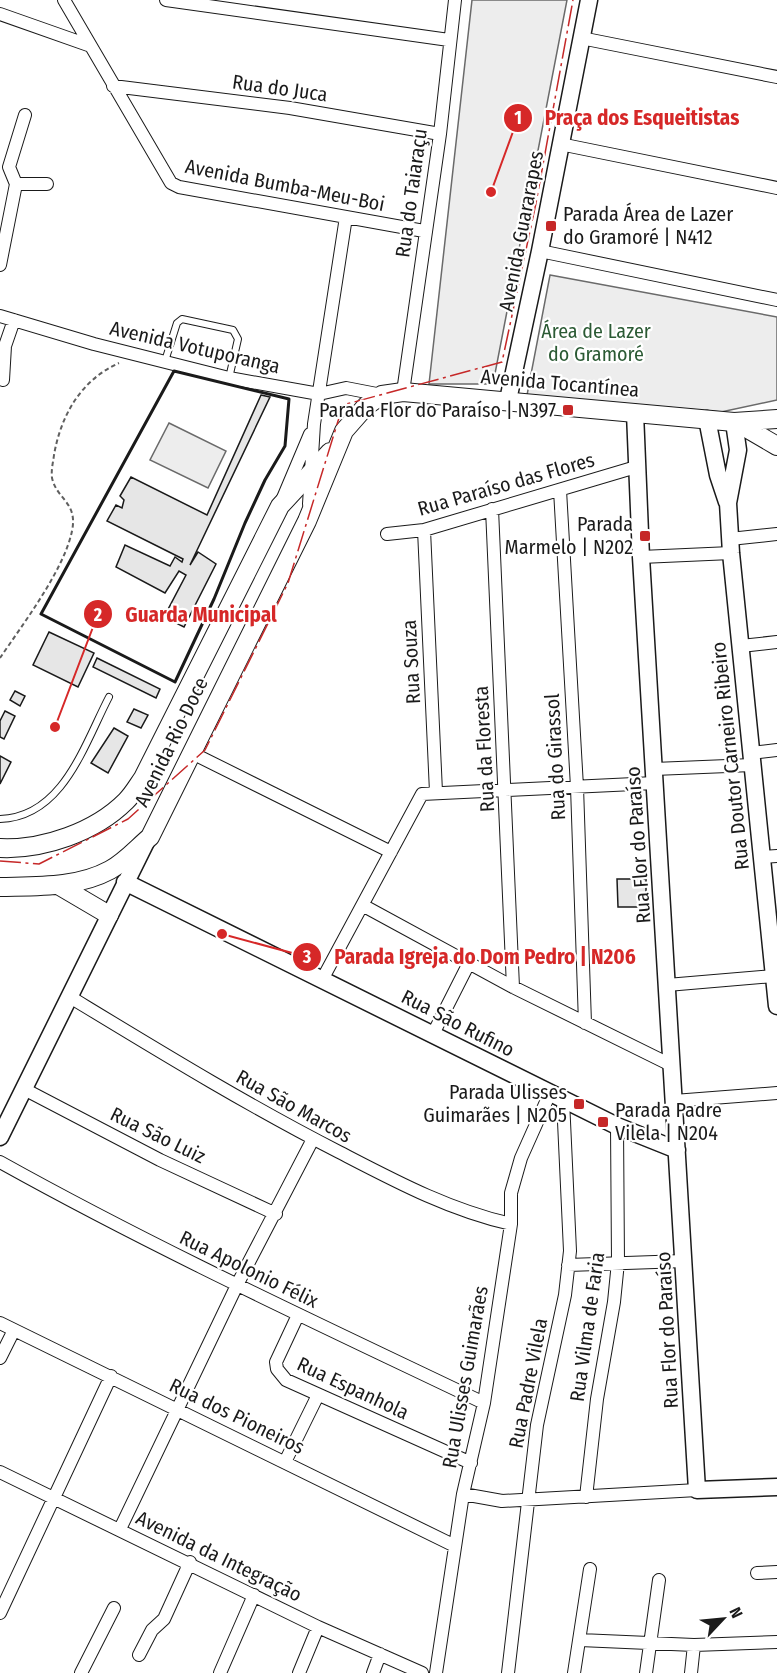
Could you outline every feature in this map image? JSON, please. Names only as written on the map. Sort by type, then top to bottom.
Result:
[{"type":"main road","name":"Avenida Tocantínea","points":[[382,395],[403,392],[734,422],[777,419]]},
{"type":"main road","name":"Avenida Rio Doce","points":[[0,887],[58,885],[111,870],[150,837],[190,752],[307,521],[339,441],[353,418],[382,395]]},
{"type":"main road","name":"Avenida Tocantínea","points":[[734,422],[777,446]]},
{"type":"main road","name":"Avenida Rio Doce","points":[[0,848],[40,844],[71,835],[101,819],[126,801],[143,778],[280,506],[339,441]]},
{"type":"main road","points":[[58,885],[109,915]]},
{"type":"street","name":"Avenida Bumba-Meu-Boi","points":[[64,0],[88,45],[171,183],[179,187],[424,231]]},
{"type":"street","points":[[166,0],[449,40]]},
{"type":"street","name":"Rua do Taiaraçu","points":[[403,392],[424,231],[440,134],[455,0]]},
{"type":"street","name":"Avenida Guararapes","points":[[507,400],[540,251],[589,0]]},
{"type":"street","points":[[0,14],[88,45]]},
{"type":"street","points":[[581,38],[777,77]]},
{"type":"street","name":"Rua do Juca","points":[[113,86],[290,108],[440,134]]},
{"type":"street","points":[[0,265],[16,184],[5,166],[25,115]]},
{"type":"street","points":[[560,144],[777,188]]},
{"type":"street","points":[[16,184],[47,184]]},
{"type":"street","name":"Avenida Rio Doce","points":[[307,521],[314,424],[330,303],[345,217]]},
{"type":"street","points":[[540,251],[777,300]]},
{"type":"street","name":"Avenida Votuporanga","points":[[0,316],[229,378],[319,394],[346,388],[382,395]]},
{"type":"street","points":[[3,380],[3,345],[14,320]]},
{"type":"street","name":"Rua Flor do Paraíso","points":[[635,413],[640,557],[673,1065],[697,1490]]},
{"type":"street","name":"Rua Doutor Carneiro Ribeiro","points":[[707,419],[718,476],[728,502]]},
{"type":"street","name":"Rua Doutor Carneiro Ribeiro","points":[[734,422],[738,455],[728,502],[730,546],[752,759],[769,856],[777,1006]]},
{"type":"street","name":"Avenida Rio Doce","points":[[280,506],[314,424]]},
{"type":"street","name":"Rua Paraíso das Flores","points":[[387,534],[424,530],[636,467]]},
{"type":"street","name":"Rua do Girassol","points":[[560,490],[577,787],[585,1023]]},
{"type":"street","name":"Rua da Floresta","points":[[492,509],[513,987]]},
{"type":"street","name":"Rua Souza","points":[[424,530],[431,793]]},
{"type":"street","points":[[640,557],[730,546],[777,534]]},
{"type":"street","points":[[741,646],[777,642]]},
{"type":"street","points":[[323,978],[364,906],[417,800],[431,793],[577,787],[752,759],[777,750]]},
{"type":"street","points":[[190,752],[391,852]]},
{"type":"street","points":[[0,1137],[125,882],[150,837]]},
{"type":"street","name":"Rua São Rufino","points":[[125,882],[323,978],[617,1126],[677,1150]]},
{"type":"street","points":[[364,906],[513,987],[673,1065]]},
{"type":"street","points":[[433,1034],[469,963]]},
{"type":"street","points":[[667,985],[775,971]]},
{"type":"street","name":"Rua São Marcos","points":[[70,997],[202,1077],[313,1139],[442,1203],[473,1215],[511,1224]]},
{"type":"street","name":"Rua São Luiz","points":[[24,1089],[160,1160],[276,1214]]},
{"type":"street","points":[[674,1101],[777,1093]]},
{"type":"street","name":"Rua Ulisses Guimarães","points":[[436,1673],[463,1494],[484,1403],[511,1224],[511,1193],[514,1177],[556,1096]]},
{"type":"street","name":"Rua Padre Vilela","points":[[508,1673],[537,1425],[566,1295],[568,1265],[556,1096]]},
{"type":"street","name":"Rua Vilma de Faria","points":[[586,1497],[597,1399],[614,1302],[618,1263],[617,1126]]},
{"type":"street","points":[[120,1529],[238,1283],[276,1214],[313,1139]]},
{"type":"street","name":"Rua Apolonio Félix","points":[[0,1162],[170,1253],[238,1283],[298,1316],[484,1403]]},
{"type":"street","points":[[568,1265],[684,1261]]},
{"type":"street","name":"Rua Espanhola","points":[[298,1316],[276,1362],[277,1369],[286,1380],[471,1463]]},
{"type":"street","name":"Rua dos Pioneiros","points":[[0,1323],[455,1546]]},
{"type":"street","points":[[0,1358],[14,1330]]},
{"type":"street","points":[[0,1613],[55,1500],[111,1376]]},
{"type":"street","points":[[285,1462],[318,1395]]},
{"type":"street","name":"Avenida da Integração","points":[[0,1472],[190,1562],[318,1627],[422,1673]]},
{"type":"street","points":[[463,1494],[502,1501],[777,1487]]},
{"type":"street","points":[[139,1655],[152,1630],[164,1619],[190,1562]]},
{"type":"street","points":[[574,1673],[590,1569]]},
{"type":"street","points":[[757,1573],[777,1572]]},
{"type":"street","points":[[646,1673],[659,1580]]},
{"type":"street","points":[[220,1673],[254,1595]]},
{"type":"street","points":[[81,1673],[114,1608]]},
{"type":"street","points":[[299,1673],[318,1627]]},
{"type":"street","points":[[580,1640],[694,1645],[777,1642]]},
{"type":"street","points":[[691,1673],[694,1645]]},
{"type":"street","points":[[373,1673],[381,1654]]},
{"type":"lane","points":[[165,361],[177,323],[182,319],[233,330],[238,339],[229,378]]},
{"type":"lane","points":[[0,819],[17,818],[36,811],[52,798],[64,784],[109,697]]},
{"type":"path","points":[[0,658],[32,610],[69,543],[74,516],[52,476],[57,438],[67,411],[77,395],[104,369],[138,354]]},
{"type":"green space","points":[[472,0],[567,0],[493,384],[429,384]]},
{"type":"green space","name":"Área de Lazer do Gramoré","points":[[550,275],[777,317],[777,400],[721,412],[527,395]]},
{"type":"green space","points":[[169,423],[226,451],[208,488],[150,460]]},
{"type":"building","points":[[261,395],[270,397],[190,565],[198,552],[216,564],[184,627],[164,617],[186,575],[179,571],[165,593],[116,567],[125,545],[170,566],[175,557],[182,562],[183,559],[107,521],[116,505],[122,508],[124,500],[120,496],[131,477],[207,515]]},
{"type":"building","points":[[49,632],[94,653],[78,687],[33,665]]},
{"type":"building","points":[[97,658],[160,689],[156,698],[93,667]]},
{"type":"building","points":[[15,691],[25,696],[20,706],[10,700]]},
{"type":"building","points":[[134,709],[148,715],[141,728],[127,722]]},
{"type":"building","points":[[5,711],[15,716],[4,739],[0,737],[0,721]]},
{"type":"building","points":[[114,728],[128,736],[108,773],[91,763]]},
{"type":"building","points":[[0,756],[11,762],[0,784]]},
{"type":"building","points":[[617,879],[646,879],[646,907],[618,907]]},
{"type":"wall","points":[[174,371],[289,399],[285,446],[265,480],[214,599],[175,682],[41,614],[174,371]]},
{"type":"power","points":[[0,861],[39,864],[128,819],[205,750],[288,583],[343,405],[502,362],[536,203],[573,0]]},
{"type":"place","name":"Praça dos Esqueitistas","points":[[491,192]]},
{"type":"place","name":"Parada Área de Lazer do Gramoré | N412","points":[[551,226]]},
{"type":"place","name":"Parada Flor do Paraíso | N397","points":[[568,410]]},
{"type":"place","name":"Parada Marmelo | N202","points":[[645,536]]},
{"type":"place","name":"Guarda Municipal","points":[[55,727]]},
{"type":"place","name":"Parada Igreja do Dom Pedro | N206","points":[[222,934]]},
{"type":"place","name":"Parada Ulisses Guimarães | N205","points":[[579,1104]]},
{"type":"place","name":"Parada Padre Vilela | N204","points":[[603,1122]]}]
